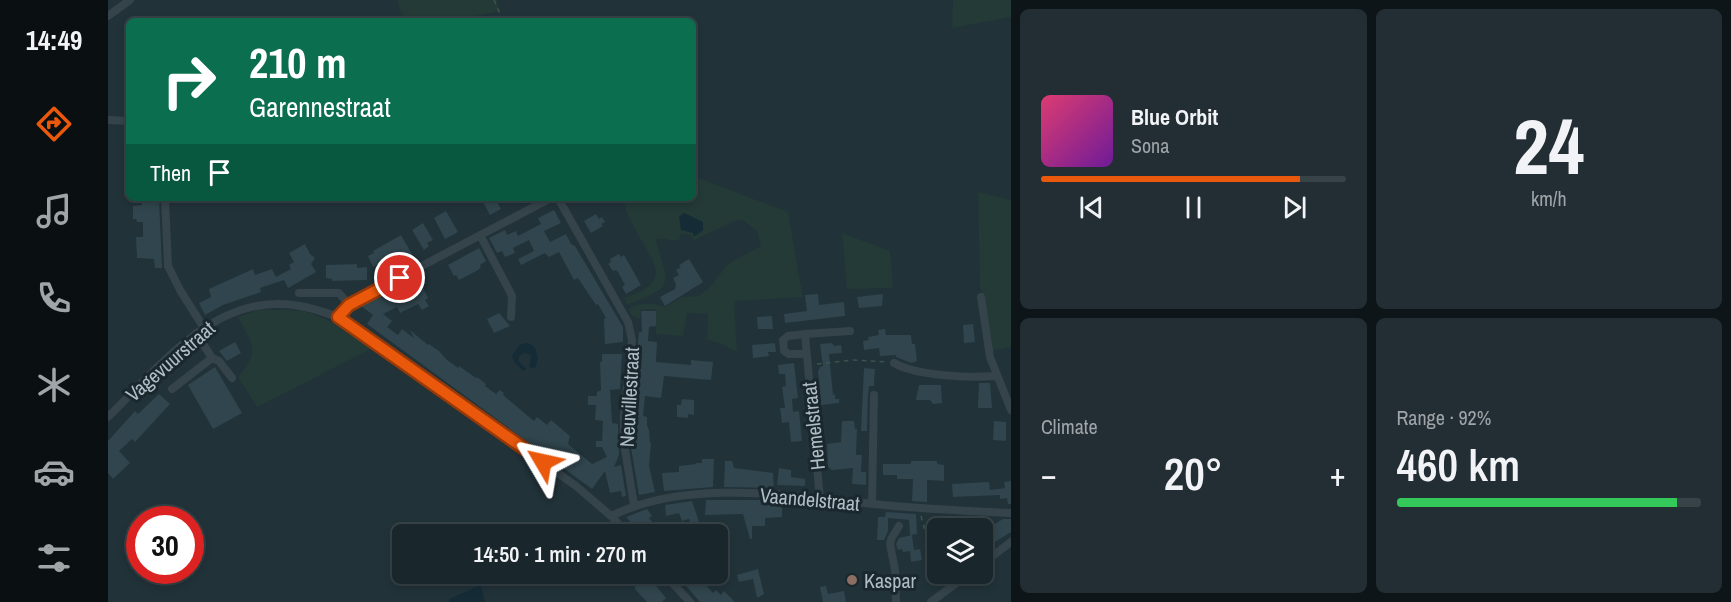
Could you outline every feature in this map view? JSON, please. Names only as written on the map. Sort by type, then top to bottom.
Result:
[{"type":"street","points":[[108,16],[130,0]]},
{"type":"street","points":[[108,120],[126,121]]},
{"type":"street","points":[[165,201],[168,266],[171,275],[212,358],[219,361],[232,378]]},
{"type":"street","points":[[338,317],[349,305],[545,201]]},
{"type":"street","name":"Neuvillestraat","points":[[560,201],[628,322],[632,340],[624,414],[624,443],[634,505]]},
{"type":"street","points":[[480,236],[512,296],[512,317]]},
{"type":"street","points":[[299,293],[339,293],[349,305]]},
{"type":"street","points":[[315,310],[318,293]]},
{"type":"street","points":[[981,297],[990,357],[1011,410]]},
{"type":"street","name":"Vagevuurstraat","points":[[108,417],[200,330],[228,314],[252,306],[296,305],[338,317],[576,486],[619,524]]},
{"type":"street","name":"Hemelstraat","points":[[806,354],[789,354],[784,351],[783,340],[788,336],[849,330]]},
{"type":"street","name":"Hemelstraat","points":[[805,334],[820,499]]},
{"type":"street","points":[[172,389],[212,358]]},
{"type":"street","points":[[894,363],[938,374],[974,378],[996,376]]},
{"type":"street","points":[[872,504],[874,395]]},
{"type":"street","name":"Vaandelstraat","points":[[612,516],[634,505],[668,497],[768,494],[921,509],[1011,513]]},
{"type":"street","points":[[896,602],[894,564],[890,544],[899,526]]},
{"type":"street","points":[[993,556],[1011,542]]},
{"type":"street","points":[[673,584],[690,602]]},
{"type":"street","points":[[931,602],[956,584]]},
{"type":"path","points":[[494,0],[502,18]]},
{"type":"path","points":[[807,365],[853,360],[894,363]]},
{"type":"path","points":[[921,509],[940,586],[945,592]]},
{"type":"green space","points":[[399,0],[497,0],[500,11],[466,18],[404,18],[397,2]]},
{"type":"green space","points":[[953,0],[1011,0],[1011,17],[952,28]]},
{"type":"green space","points":[[696,177],[788,212],[803,297],[734,301],[737,352],[720,343],[707,340],[708,314],[687,313],[683,336],[656,334],[656,309],[640,310],[640,318],[636,318],[631,315],[629,309],[647,304],[665,307],[682,297],[699,296],[710,287],[728,264],[761,246],[757,231],[743,220],[737,220],[694,240],[690,235],[681,233],[679,240],[656,240],[664,266],[665,282],[654,293],[627,305],[624,298],[648,287],[656,273],[652,258],[624,201],[696,201]]},
{"type":"green space","points":[[978,192],[1011,200],[1011,347],[991,351],[980,288]]},
{"type":"green space","points":[[842,233],[890,251],[893,288],[847,289]]},
{"type":"green space","points":[[258,310],[290,310],[311,313],[337,326],[371,349],[257,407],[238,377],[250,360],[252,347],[238,317]]},
{"type":"water","points":[[684,213],[703,222],[703,230],[697,235],[693,236],[693,233],[681,230],[679,217]]},
{"type":"water","points":[[527,343],[534,346],[533,349],[535,347],[538,359],[535,368],[531,368],[529,366],[531,356],[526,353],[522,354],[519,362],[527,369],[523,371],[512,356],[519,345]]},
{"type":"water","points":[[481,585],[485,602],[449,602],[449,599]]},
{"type":"building","points":[[141,201],[159,201],[162,268],[155,268],[154,259],[137,258],[136,237],[143,237],[143,222],[133,219],[133,206],[142,205]]},
{"type":"building","points":[[483,201],[497,201],[501,209],[490,215]]},
{"type":"building","points":[[554,210],[561,223],[544,231],[550,242],[566,234],[571,244],[575,246],[623,327],[623,342],[605,344],[604,319],[606,318],[578,278],[574,280],[559,252],[549,257],[545,253],[521,265],[518,259],[534,251],[529,240],[513,248],[515,253],[505,257],[502,251],[497,253],[489,238],[505,230],[507,235],[516,231],[518,236],[541,224],[538,218]]},
{"type":"building","points":[[446,211],[458,232],[445,239],[434,218]]},
{"type":"building","points":[[596,214],[605,222],[601,224],[603,226],[591,233],[584,221]]},
{"type":"building","points":[[423,223],[433,240],[427,243],[429,246],[424,250],[412,230]]},
{"type":"building","points":[[401,235],[413,256],[384,271],[380,263],[373,267],[368,256]]},
{"type":"building","points":[[305,244],[315,258],[311,264],[316,272],[288,288],[284,280],[260,288],[261,292],[223,305],[205,315],[199,303],[211,297],[209,289],[253,269],[255,275],[272,269],[276,277],[291,269],[289,265],[294,262],[289,253]]},
{"type":"building","points":[[479,248],[486,261],[480,265],[478,270],[459,280],[448,265]]},
{"type":"building","points":[[619,254],[621,257],[624,255],[641,285],[626,294],[622,287],[625,285],[618,272],[613,271],[608,264],[611,262],[610,259]]},
{"type":"building","points":[[689,259],[703,282],[665,306],[660,297],[675,289],[676,284],[673,278],[679,275],[676,270],[681,267],[679,265]]},
{"type":"building","points":[[357,264],[357,268],[367,267],[367,280],[332,281],[326,278],[326,265]]},
{"type":"building","points":[[419,280],[428,298],[425,300],[429,306],[422,310],[418,304],[400,313],[397,307],[383,314],[392,321],[387,327],[398,335],[402,329],[414,338],[410,330],[458,368],[459,366],[477,377],[496,394],[500,390],[534,421],[537,417],[547,425],[551,420],[570,436],[568,444],[592,464],[607,457],[602,447],[596,447],[596,441],[602,441],[603,421],[595,420],[596,405],[588,405],[588,396],[597,396],[597,392],[601,390],[602,354],[622,354],[620,389],[610,390],[612,423],[618,424],[619,455],[614,467],[621,465],[626,496],[622,497],[621,491],[610,493],[605,471],[592,489],[367,324],[373,315],[361,306],[387,291],[390,296],[401,291],[405,299],[416,293],[412,285]]},
{"type":"building","points":[[818,294],[819,305],[844,302],[845,316],[785,323],[784,314],[807,311],[805,295]]},
{"type":"building","points":[[883,294],[882,306],[859,308],[857,297]]},
{"type":"building","points":[[641,311],[656,311],[656,326],[649,327],[648,341],[657,342],[656,362],[691,365],[691,360],[713,362],[711,380],[664,376],[661,398],[645,396],[643,416],[647,417],[651,443],[649,466],[655,492],[639,495],[630,442],[630,419],[637,419],[637,405],[634,405],[635,395],[633,395],[639,332],[642,332]]},
{"type":"building","points":[[499,313],[510,326],[494,333],[487,319]]},
{"type":"building","points":[[772,316],[773,329],[758,329],[757,317]]},
{"type":"building","points":[[973,324],[975,342],[964,343],[963,325]]},
{"type":"building","points":[[885,329],[886,335],[911,335],[912,344],[915,344],[917,361],[912,363],[896,355],[880,356],[879,348],[864,350],[863,341],[869,340],[868,337],[879,335],[878,330]]},
{"type":"building","points":[[235,342],[241,353],[227,361],[219,351]]},
{"type":"building","points":[[775,343],[776,352],[768,352],[769,356],[753,358],[752,345]]},
{"type":"building","points":[[832,343],[834,346],[841,345],[842,353],[829,354],[833,395],[835,394],[835,399],[839,399],[839,403],[821,405],[818,371],[823,366],[820,344]]},
{"type":"building","points":[[794,363],[798,398],[792,399],[793,412],[799,411],[802,441],[791,442],[789,422],[782,423],[780,408],[785,408],[782,387],[786,386],[785,374],[779,374],[778,365]]},
{"type":"building","points":[[215,367],[242,413],[213,429],[188,385]]},
{"type":"building","points":[[864,368],[875,369],[874,386],[869,386],[867,431],[861,431]]},
{"type":"building","points":[[979,383],[990,383],[992,408],[978,408]]},
{"type":"building","points":[[919,385],[941,385],[942,403],[933,404],[930,400],[916,400]]},
{"type":"building","points":[[159,394],[170,404],[135,442],[132,439],[119,451],[130,463],[113,479],[108,473],[108,441],[135,411],[138,414]]},
{"type":"building","points":[[682,399],[694,400],[694,415],[688,414],[688,418],[677,417],[677,405],[681,405]]},
{"type":"building","points":[[842,421],[854,421],[855,429],[857,429],[856,455],[862,455],[861,472],[866,472],[866,485],[852,484],[853,468],[832,470],[828,467],[827,444],[841,442]]},
{"type":"building","points":[[994,421],[1006,422],[1006,441],[993,440]]},
{"type":"building","points":[[702,459],[714,459],[713,487],[664,491],[662,473],[679,472],[679,466],[702,463]]},
{"type":"building","points":[[725,461],[732,461],[734,468],[773,473],[774,488],[724,487]]},
{"type":"building","points":[[911,461],[937,461],[937,464],[944,465],[944,481],[927,480],[927,502],[912,501],[913,479],[897,479],[897,475],[883,475],[883,464],[911,464]]},
{"type":"building","points":[[779,468],[791,470],[791,477],[805,479],[805,486],[777,485]]},
{"type":"building","points":[[1011,481],[1011,504],[1008,504],[1007,498],[1000,499],[1000,495],[953,497],[952,484],[989,482],[990,490],[1005,488],[1004,482]]},
{"type":"building","points":[[706,500],[761,500],[762,505],[782,505],[782,517],[765,518],[765,526],[752,526],[752,539],[750,539],[743,514],[705,515]]},
{"type":"building","points":[[692,501],[699,522],[691,524],[689,519],[682,521],[679,513],[666,516],[665,505]]},
{"type":"building","points":[[647,509],[652,516],[649,518],[653,523],[632,524],[626,517]]},
{"type":"building","points":[[886,512],[916,514],[917,534],[910,535],[909,520],[888,518],[888,531],[884,540],[877,540],[878,517],[885,517]]},
{"type":"building","points":[[1003,519],[1011,519],[1011,532],[993,543],[993,525]]},
{"type":"building","points":[[912,535],[914,550],[920,549],[922,560],[911,562],[910,551],[898,550],[896,544],[899,538]]},
{"type":"building","points":[[758,569],[764,594],[757,598],[753,579],[739,582],[737,575]]},
{"type":"building","points":[[635,584],[655,584],[666,598],[662,602],[647,602],[635,589]]},
{"type":"building","points":[[684,584],[705,584],[713,593],[716,590],[721,595],[724,591],[735,602],[700,602]]},
{"type":"building","points":[[826,586],[828,594],[844,591],[846,602],[823,602],[820,587]]},
{"type":"place","name":"Kaspar","points":[[852,580]]},
{"type":"route","points":[[400,278],[349,305],[338,317],[543,462]]}]
